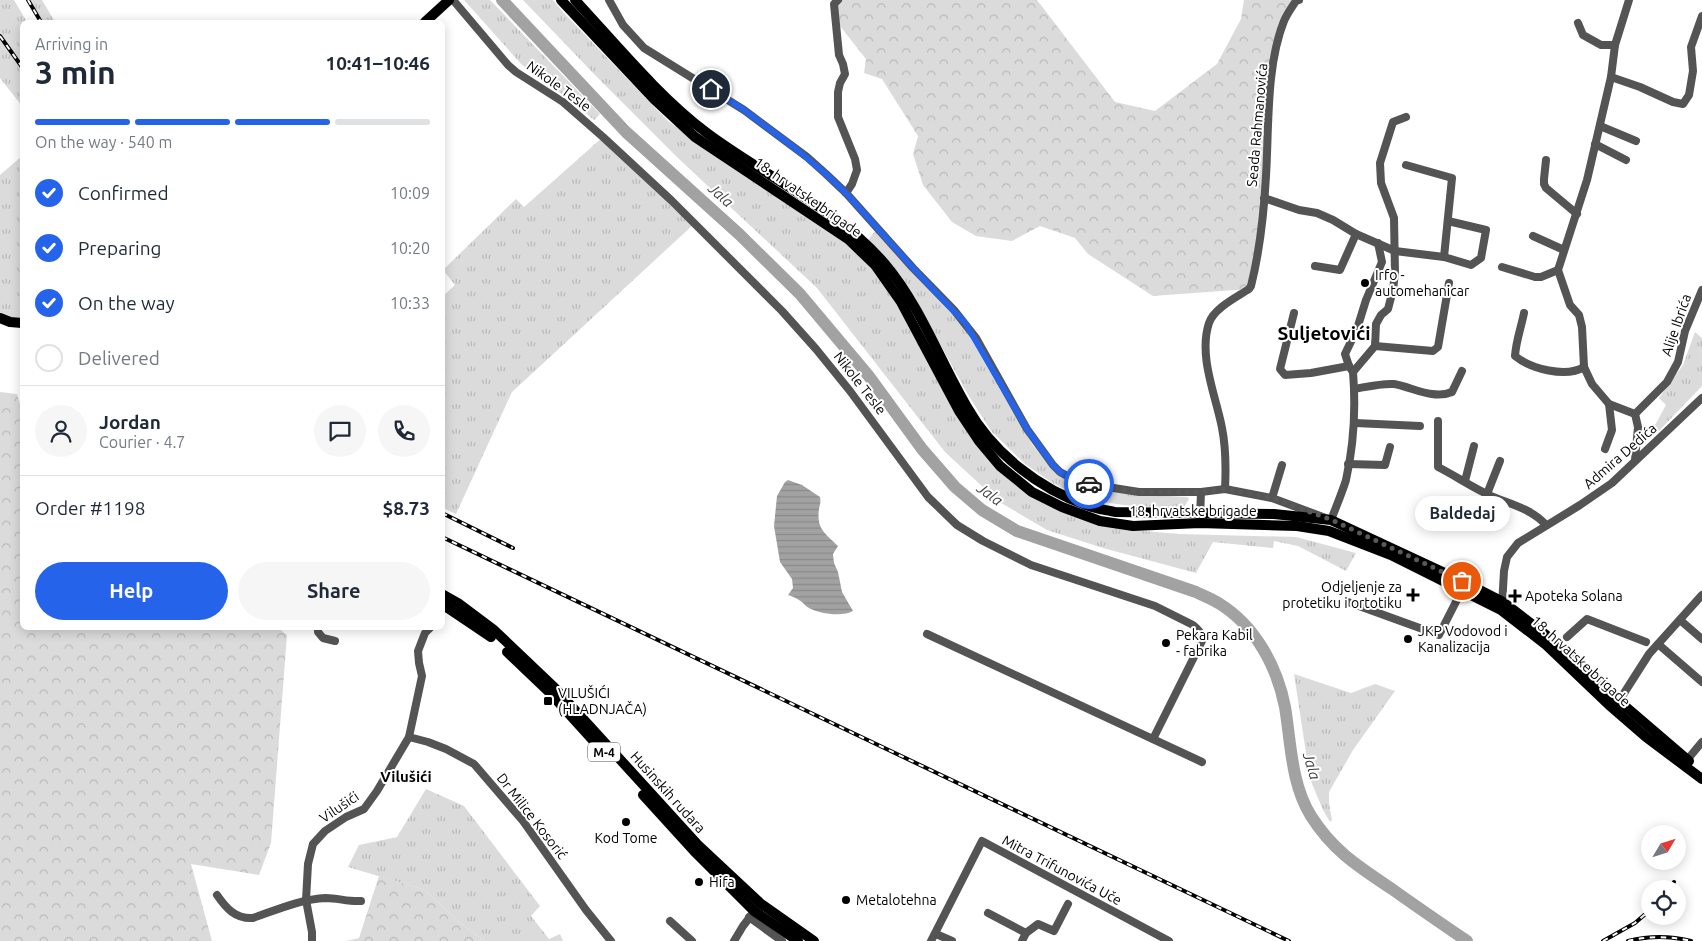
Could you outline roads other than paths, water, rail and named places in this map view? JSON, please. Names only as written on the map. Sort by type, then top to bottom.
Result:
[{"type":"main road","points":[[427,20],[449,0]]},
{"type":"main road","name":"18. hrvatske brigade","points":[[562,0],[654,99],[695,137],[848,239],[875,265],[901,302],[959,411],[979,441],[1000,466],[1032,492],[1062,507],[1100,521],[1133,526],[1200,518],[1274,514],[1332,520],[1462,581],[1546,634],[1619,701],[1702,771]]},
{"type":"main road","name":"18. hrvatske brigade","points":[[575,0],[652,82],[680,110],[706,132],[845,225],[867,244],[902,287],[921,317],[968,409],[986,434],[1003,454],[1038,481],[1090,507],[1115,512],[1329,530],[1391,555],[1462,590],[1502,606],[1609,705],[1646,737],[1702,779]]},
{"type":"main road","points":[[0,318],[20,324]]},
{"type":"main road","name":"Husinskih rudara","points":[[445,596],[494,630],[554,687],[699,846],[754,911],[814,941]]},
{"type":"main road","name":"Husinskih rudara","points":[[445,608],[489,635],[550,693],[694,852],[754,911],[798,941]]},
{"type":"street","name":"Nikole Tesle","points":[[453,0],[508,65],[563,102],[603,137],[782,311],[850,391],[928,497],[957,525],[983,542],[1031,564],[1155,606],[1198,629],[1202,635],[1202,641],[1153,739]]},
{"type":"street","points":[[609,0],[623,25],[644,48],[744,110],[807,157],[846,193],[966,324],[1027,429],[1042,451],[1060,472],[1088,484],[1139,492],[1201,492],[1225,489],[1272,498],[1332,520],[1345,480],[1355,422],[1354,389],[1351,369],[1345,354],[1382,262],[1378,243]]},
{"type":"street","points":[[838,0],[834,4],[835,29],[839,55],[845,74],[838,92],[838,117],[855,159],[857,170],[852,184],[846,193]]},
{"type":"street","name":"Seada Rahmanovića","points":[[1225,489],[1226,463],[1223,430],[1207,370],[1206,344],[1209,322],[1226,303],[1251,286],[1259,250],[1270,89],[1279,36],[1285,18],[1298,0]]},
{"type":"street","points":[[1629,0],[1615,45],[1611,77],[1587,180],[1558,270],[1570,304],[1579,316],[1582,327],[1584,367],[1592,384],[1609,404],[1635,414],[1638,427],[1635,460]]},
{"type":"street","points":[[1611,77],[1640,87],[1673,102],[1683,104],[1689,95],[1693,71],[1691,47],[1702,16]]},
{"type":"street","points":[[1578,23],[1583,35],[1601,45],[1615,45]]},
{"type":"street","points":[[1693,71],[1702,74]]},
{"type":"street","points":[[1294,313],[1280,369],[1285,375],[1351,369],[1375,346],[1376,324],[1381,315],[1388,309],[1395,274],[1394,218],[1381,183],[1380,162],[1393,122],[1406,118]]},
{"type":"street","points":[[1600,126],[1636,141]]},
{"type":"street","points":[[1595,144],[1626,160]]},
{"type":"street","points":[[1546,160],[1544,179],[1546,188],[1577,214]]},
{"type":"street","points":[[1406,165],[1452,178],[1444,257]]},
{"type":"street","points":[[1264,198],[1299,210],[1317,213],[1356,234],[1395,251],[1444,257],[1471,265],[1481,258],[1486,230],[1448,221]]},
{"type":"street","points":[[1315,266],[1340,270],[1356,234]]},
{"type":"street","points":[[1533,236],[1564,250]]},
{"type":"street","points":[[1502,267],[1534,277],[1541,277],[1558,270]]},
{"type":"street","points":[[1375,346],[1433,351],[1438,347],[1449,283]]},
{"type":"street","name":"Alije Ibrića","points":[[1635,414],[1667,382],[1678,362],[1685,331],[1702,290]]},
{"type":"street","points":[[1524,313],[1521,330],[1516,342],[1515,356],[1529,366],[1550,370],[1576,372],[1584,367]]},
{"type":"street","points":[[1354,389],[1393,384],[1423,392],[1447,394],[1452,392],[1462,371]]},
{"type":"street","name":"Admira Dedića","points":[[1502,606],[1504,571],[1507,557],[1518,543],[1580,506],[1612,483],[1702,398]]},
{"type":"street","points":[[1605,450],[1612,430],[1609,404]]},
{"type":"street","points":[[1438,421],[1438,467],[1487,494],[1521,507],[1541,519],[1546,525]]},
{"type":"street","points":[[1355,422],[1420,426]]},
{"type":"street","points":[[1465,481],[1474,446]]},
{"type":"street","points":[[1348,464],[1385,465],[1390,447]]},
{"type":"street","points":[[1487,494],[1500,461]]},
{"type":"street","points":[[1272,498],[1282,465]]},
{"type":"street","points":[[1200,518],[1201,492]]},
{"type":"street","points":[[1348,602],[1439,635],[1462,590]]},
{"type":"street","points":[[1619,701],[1649,654],[1702,595]]},
{"type":"street","points":[[1567,637],[1587,619],[1646,642]]},
{"type":"street","points":[[1680,620],[1702,639]]},
{"type":"street","points":[[318,630],[323,638],[335,641]]},
{"type":"street","name":"Vilušići","points":[[312,941],[306,900],[308,864],[313,844],[325,831],[364,809],[409,737],[422,676],[418,663],[418,651],[428,630]]},
{"type":"street","points":[[927,634],[1202,762]]},
{"type":"street","points":[[1658,644],[1702,682]]},
{"type":"street","name":"Dr Milice Kosorić","points":[[409,737],[446,749],[474,764],[528,827],[586,910],[611,941]]},
{"type":"street","points":[[1687,760],[1702,742]]},
{"type":"street","name":"Mitra Trifunovića Uče","points":[[931,941],[982,841],[1169,941]]},
{"type":"street","points":[[217,895],[226,908],[244,919],[253,918],[306,900],[325,898],[351,902],[361,901]]},
{"type":"street","name":"Mitra Trifunovića Uče","points":[[1026,933],[1038,924],[1054,931],[1068,904]]},
{"type":"street","points":[[734,941],[754,911]]},
{"type":"street","name":"Husinskih rudara","points":[[754,911],[782,941]]},
{"type":"street","points":[[988,913],[1026,933],[1022,941]]},
{"type":"street","points":[[670,921],[692,941]]},
{"type":"street","points":[[936,934],[952,941]]},
{"type":"waterway","name":"Jala","points":[[502,0],[626,132],[739,234],[800,294],[868,375],[922,449],[955,487],[982,510],[1017,531],[1196,592],[1233,613],[1254,635],[1270,662],[1285,707],[1299,791],[1304,804],[1319,828],[1347,857],[1467,941]]},
{"type":"railway","points":[[28,0],[40,20]]},
{"type":"railway","points":[[0,36],[20,64]]},
{"type":"railway","points":[[445,514],[513,548]]},
{"type":"railway","points":[[445,538],[1289,941]]},
{"type":"railway","points":[[1603,941],[1641,918]]},
{"type":"railway","points":[[1628,941],[1660,937],[1691,941]]},
{"type":"place","name":"Irfo - automehanicar","points":[[1365,283]]},
{"type":"place","name":"Baldedaj","points":[[1462,581]]},
{"type":"place","name":"Odjeljenje za protetiku i ortotiku","points":[[1413,595]]},
{"type":"place","name":"Apoteka Solana","points":[[1515,596]]},
{"type":"place","name":"JKP Vodovod i Kanalizacija","points":[[1408,639]]},
{"type":"place","name":"Pekara Kabil - fabrika","points":[[1166,643]]},
{"type":"place","name":"VILUŠIĆI (HLADNJAČA)","points":[[548,701]]},
{"type":"place","name":"Kod Tome","points":[[626,822]]},
{"type":"place","name":"Hifa","points":[[699,882]]},
{"type":"place","name":"Metalotehna","points":[[846,900]]},
{"type":"district","name":"Suljetovići","points":[[1324,333]]},
{"type":"district","name":"Vilušići","points":[[406,776]]}]
